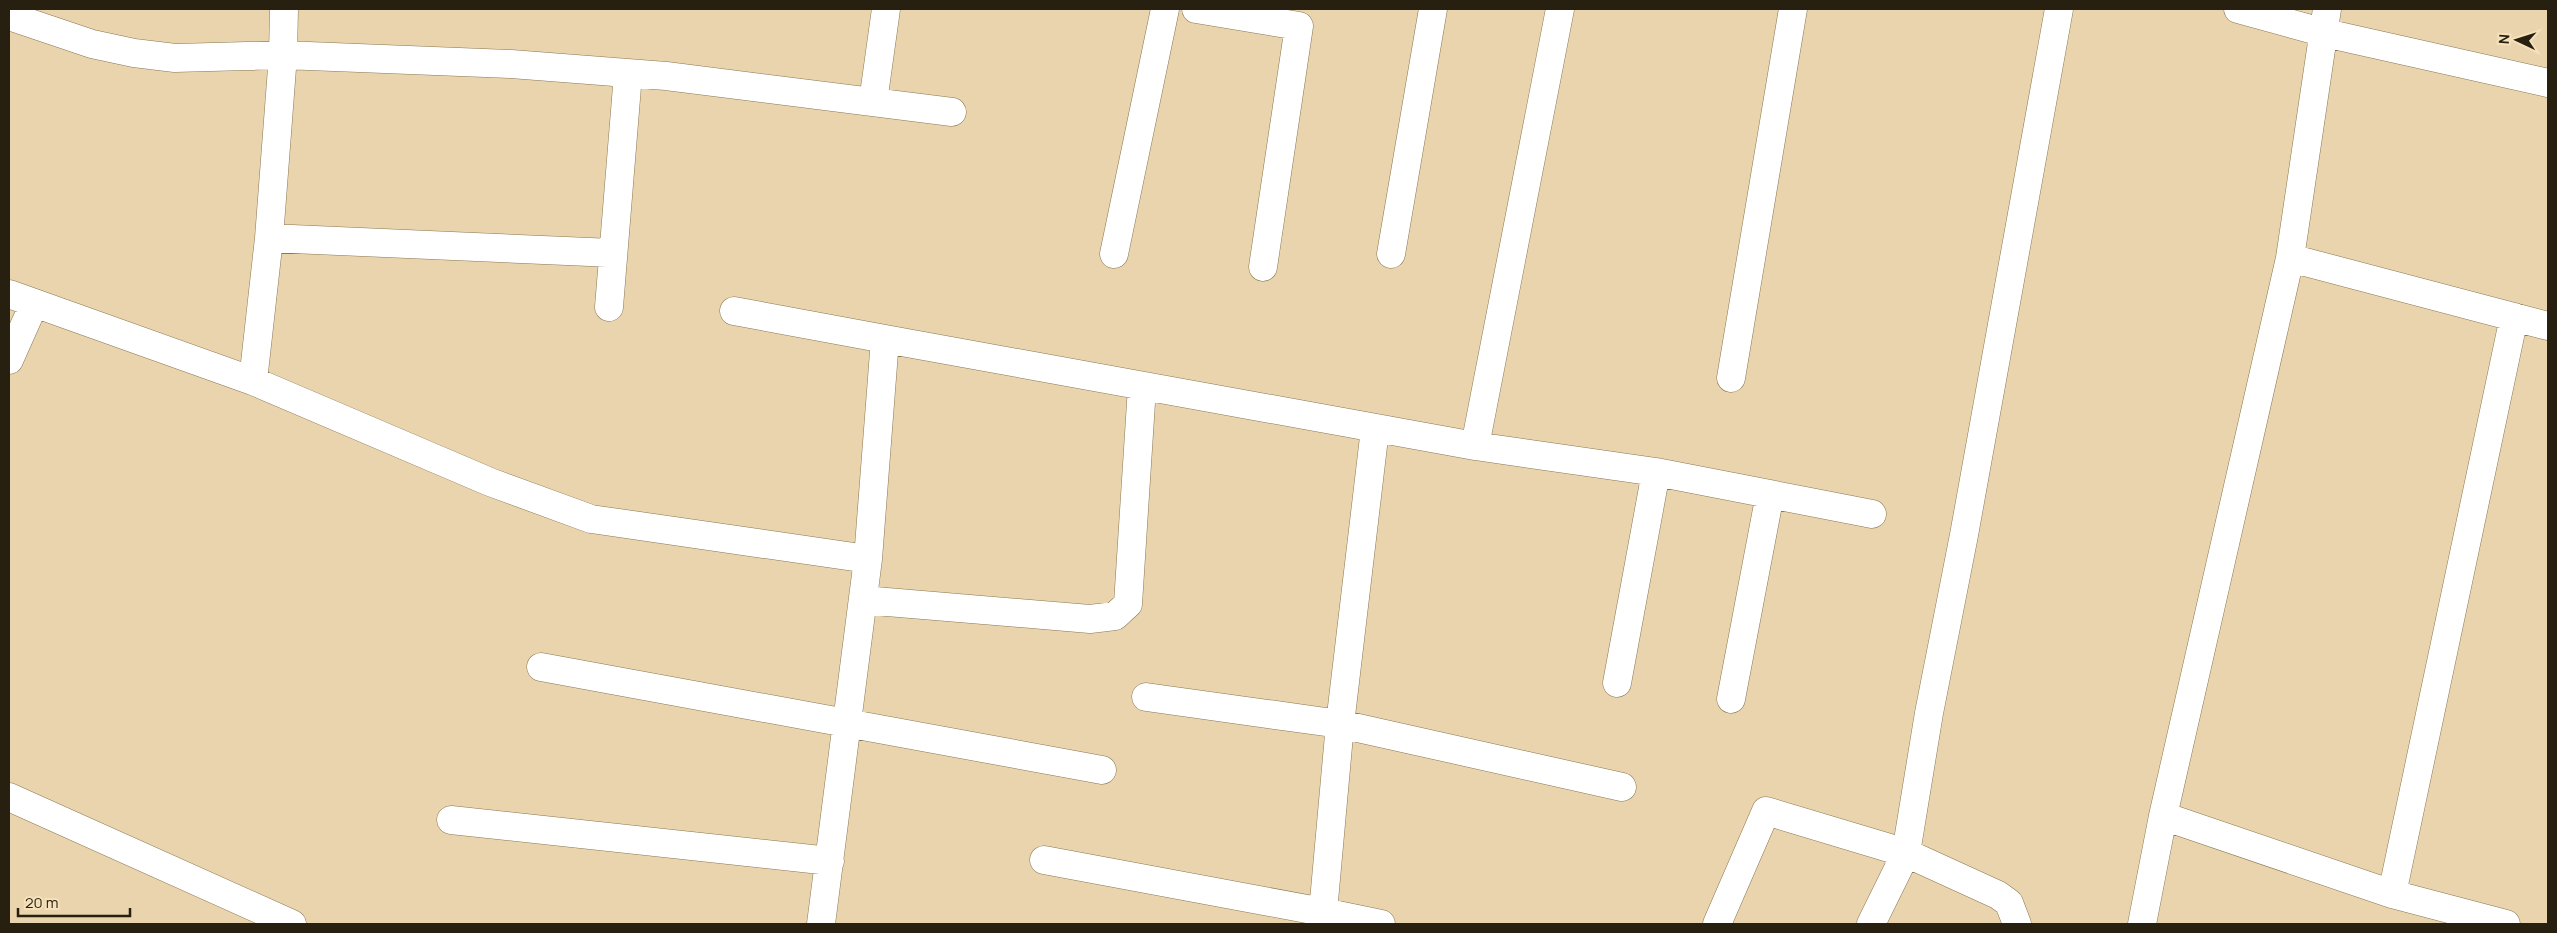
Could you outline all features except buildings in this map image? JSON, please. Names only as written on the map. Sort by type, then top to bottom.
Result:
[{"type":"street","points":[[253,381],[269,238],[283,55],[284,9]]},
{"type":"street","points":[[873,102],[886,9]]},
{"type":"street","points":[[1114,254],[1166,9]]},
{"type":"street","points":[[1196,9],[1300,17],[1262,268]]},
{"type":"street","points":[[1391,254],[1433,9]]},
{"type":"street","points":[[1474,446],[1560,9]]},
{"type":"street","points":[[1731,378],[1793,9]]},
{"type":"street","points":[[1871,924],[1906,853],[1929,713],[1964,535],[2059,9]]},
{"type":"street","points":[[2238,9],[2326,21],[2548,83]]},
{"type":"street","points":[[9,16],[92,44],[134,53],[175,58],[283,55],[511,64],[628,74],[952,112]]},
{"type":"street","points":[[2142,924],[2163,816],[2290,258],[2326,21]]},
{"type":"street","points":[[609,307],[628,74]]},
{"type":"street","points":[[269,238],[613,253]]},
{"type":"street","points":[[2290,258],[2548,326]]},
{"type":"street","points":[[9,294],[253,381],[490,482],[591,519],[868,559]]},
{"type":"street","points":[[9,360],[34,304]]},
{"type":"street","points":[[734,312],[1375,429],[1474,446],[1656,472],[1872,514]]},
{"type":"street","points":[[2392,894],[2514,317]]},
{"type":"street","points":[[820,924],[830,861],[868,559],[885,339]]},
{"type":"street","points":[[863,600],[1090,619],[1115,616],[1128,604],[1142,387]]},
{"type":"street","points":[[1323,912],[1340,724],[1375,429]]},
{"type":"street","points":[[1617,683],[1656,472]]},
{"type":"street","points":[[1731,699],[1770,494]]},
{"type":"street","points":[[541,666],[1102,770]]},
{"type":"street","points":[[1146,697],[1340,724],[1622,787]]},
{"type":"street","points":[[9,797],[292,924]]},
{"type":"street","points":[[1717,924],[1766,811],[1906,853],[1998,895],[2008,903],[2017,924]]},
{"type":"street","points":[[2163,816],[2392,894],[2506,924]]},
{"type":"street","points":[[451,820],[830,861]]},
{"type":"street","points":[[1044,860],[1380,924]]}]
